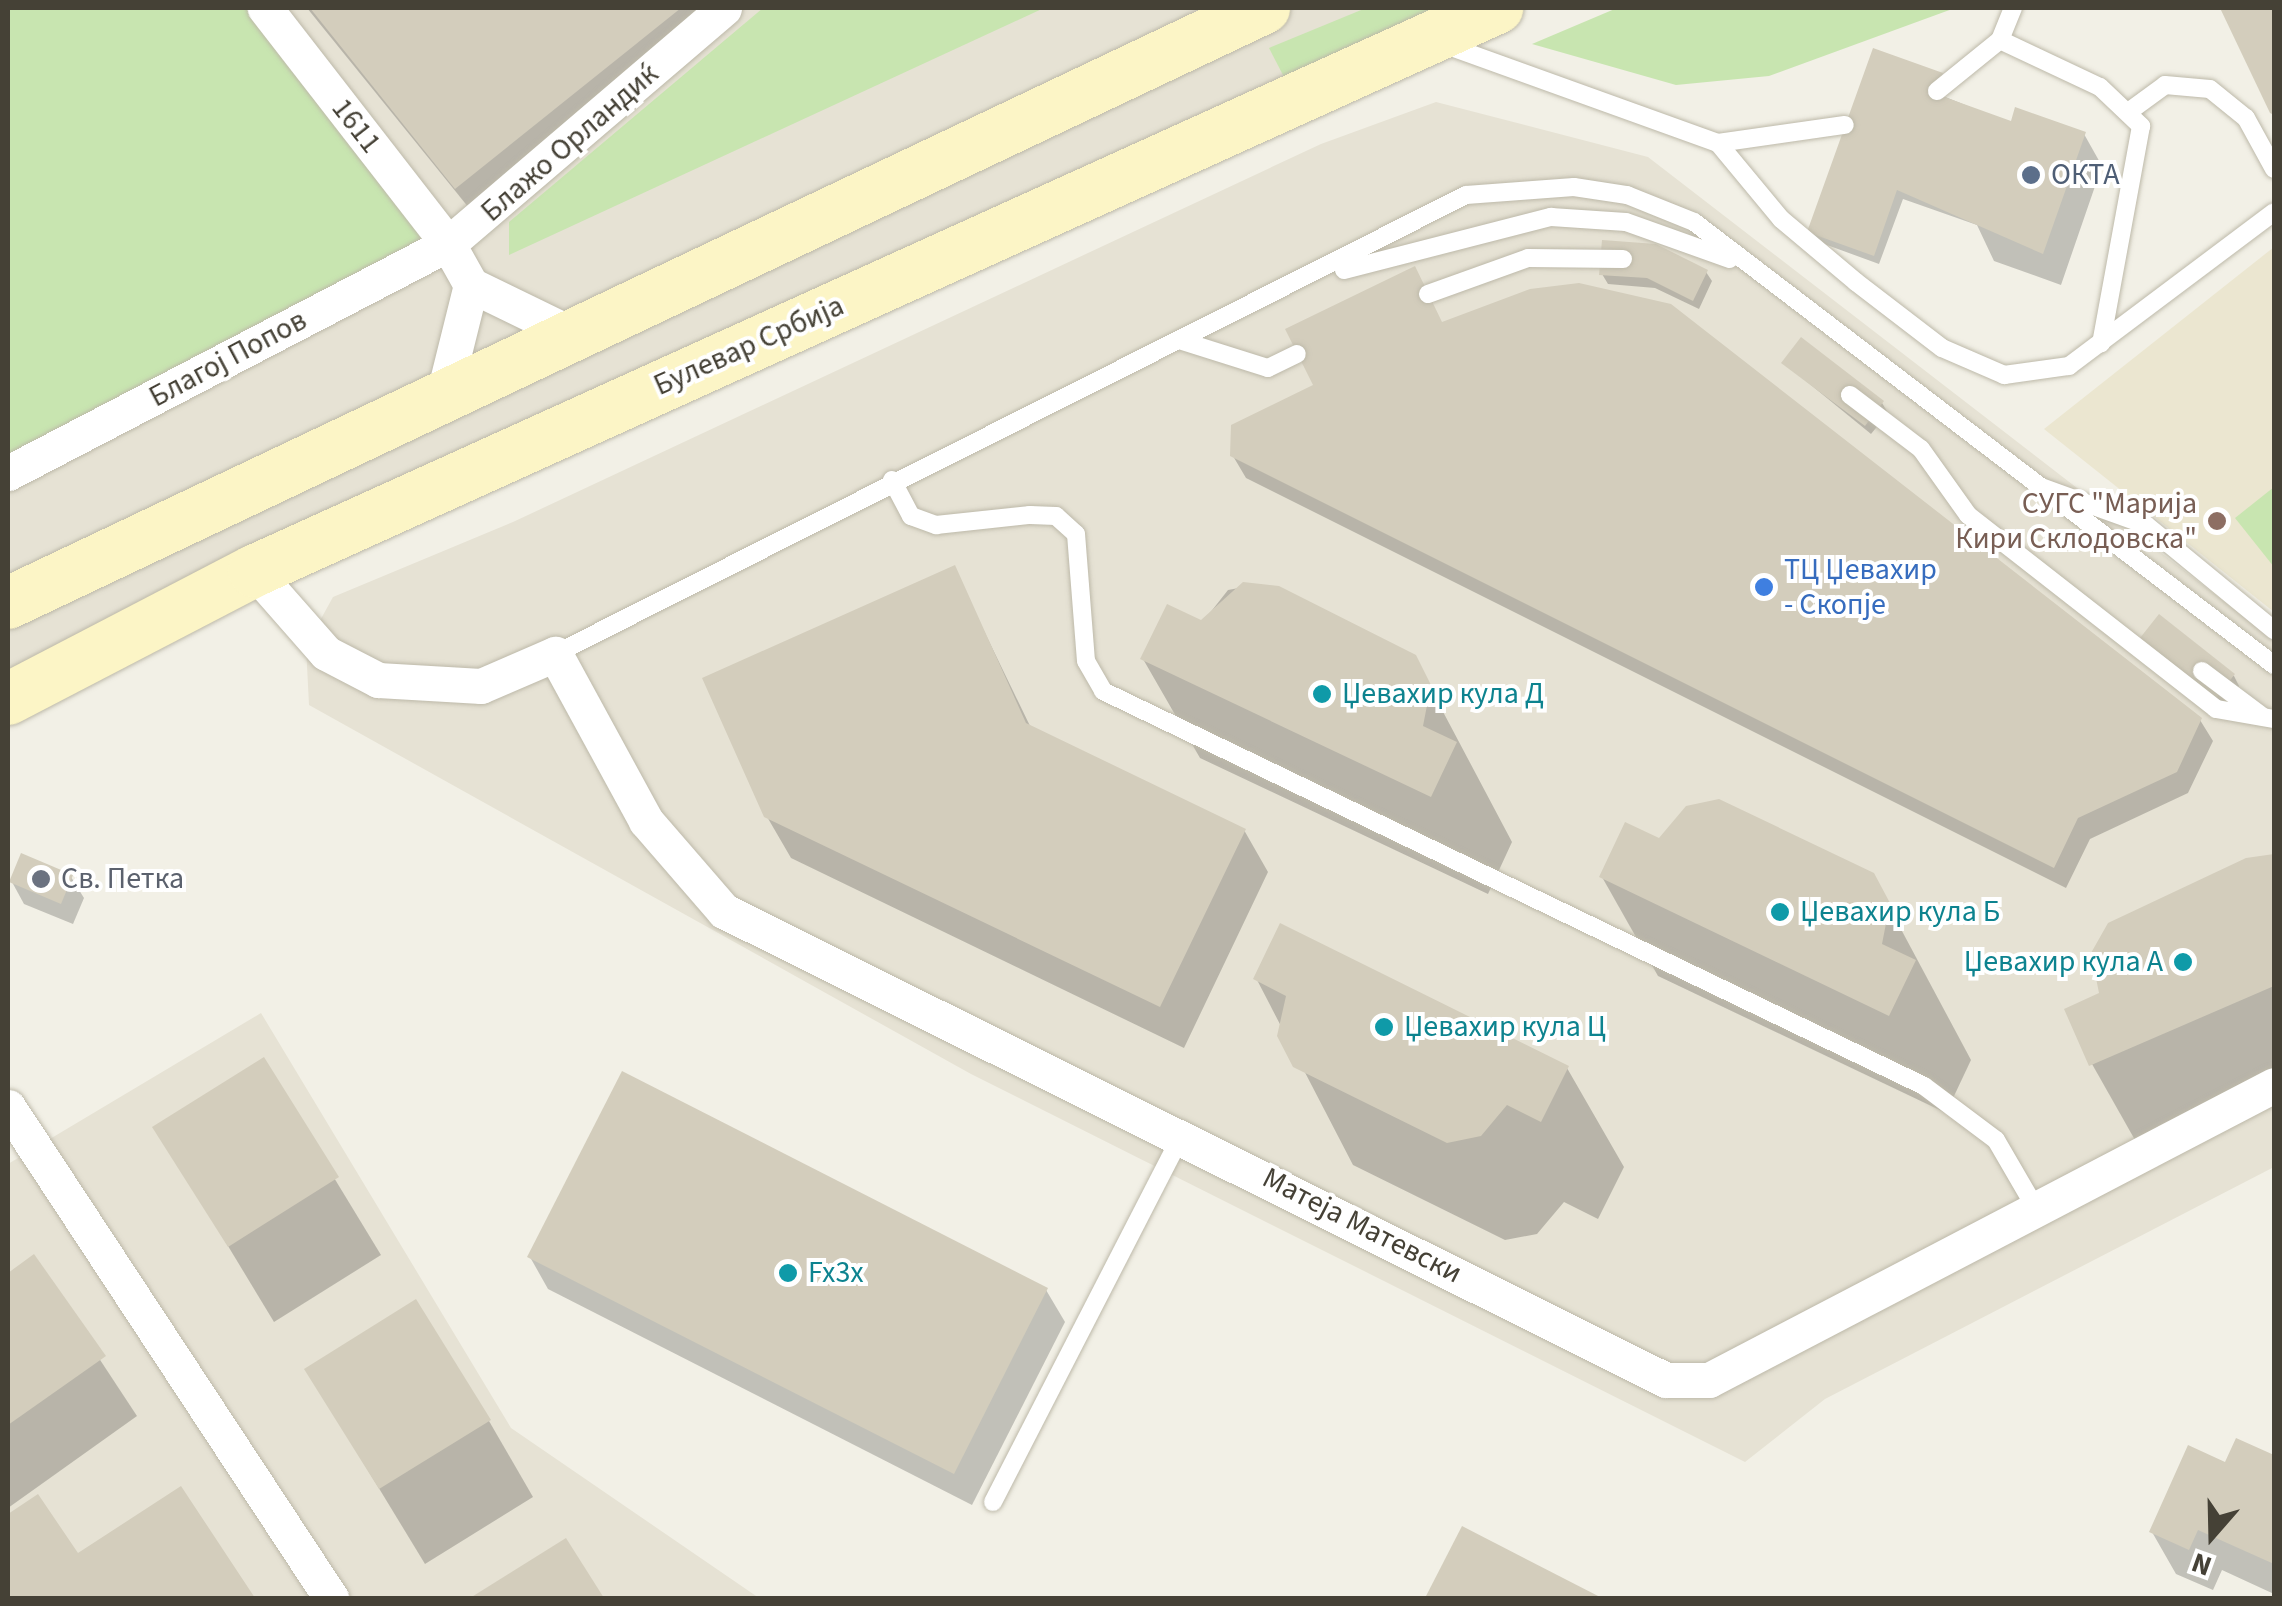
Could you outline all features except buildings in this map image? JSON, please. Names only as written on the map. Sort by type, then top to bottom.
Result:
[{"type":"street","name":"1611","points":[[265,8],[448,244]]},
{"type":"street","name":"Блажо Орландиќ","points":[[448,244],[724,8]]},
{"type":"street","points":[[8,602],[568,332],[1264,8]]},
{"type":"street","name":"Булевар Србија","points":[[8,698],[254,571],[1497,8]]},
{"type":"street","points":[[448,244],[471,285],[568,332]]},
{"type":"street","name":"Благој Попов","points":[[8,474],[448,244]]},
{"type":"street","points":[[444,392],[471,285]]},
{"type":"street","points":[[254,571],[326,653],[378,680],[480,686],[554,654]]},
{"type":"street","name":"Матеја Матевски","points":[[554,654],[646,821],[724,911],[1182,1133],[1666,1380],[1709,1380],[2274,1085]]},
{"type":"street","points":[[8,1108],[332,1598]]},
{"type":"lane","points":[[1936,91],[2000,40],[2012,8]]},
{"type":"lane","points":[[1429,38],[1718,143],[1845,125]]},
{"type":"lane","points":[[2000,40],[2131,110],[2141,126],[2101,343]]},
{"type":"lane","points":[[2131,110],[2165,85],[2210,89],[2246,118],[2274,169]]},
{"type":"lane","points":[[1718,143],[1781,219],[1942,348],[2004,375],[2038,374],[2101,343],[2274,212]]},
{"type":"lane","points":[[554,654],[892,480],[1310,280],[1466,195],[1520,187],[1627,195],[1694,222],[2022,480],[2274,665]]},
{"type":"lane","points":[[1310,280],[1551,217],[1626,222],[1744,264]]},
{"type":"lane","points":[[1428,294],[1528,258],[1623,258]]},
{"type":"lane","points":[[1179,340],[1268,368],[1297,354]]},
{"type":"lane","points":[[1850,395],[1920,449],[1968,514],[2216,710],[2271,719]]},
{"type":"lane","points":[[892,480],[910,516],[936,525],[1030,514],[1056,516],[1076,534],[1086,662],[1103,690],[1924,1086],[1996,1140],[2035,1207]]},
{"type":"lane","points":[[2022,480],[2146,525],[2274,630]]},
{"type":"lane","points":[[2202,671],[2271,719]]},
{"type":"lane","points":[[993,1502],[1182,1133]]},
{"type":"shaded area","points":[[8,8],[1497,8],[8,699]]},
{"type":"shaded area","points":[[1436,102],[1648,157],[2274,640],[2274,1167],[1825,1399],[1745,1462],[971,1074],[309,705],[306,646],[333,597],[513,522],[1321,144]]},
{"type":"shaded area","name":"СУГС \"Марија Кири Склодовска\"","points":[[2274,247],[2274,612],[2044,429]]},
{"type":"shaded area","points":[[261,1013],[511,1428],[759,1598],[8,1598],[8,1164]]},
{"type":"green space","points":[[8,8],[261,8],[448,244],[8,473]]},
{"type":"green space","points":[[763,8],[1044,8],[509,255],[509,222]]},
{"type":"green space","points":[[1366,8],[1438,8],[1284,77],[1269,48]]},
{"type":"green space","points":[[1617,8],[1955,8],[1769,76],[1676,85],[1532,44]]},
{"type":"green space","points":[[2274,487],[2274,567],[2235,518]]},
{"type":"place","name":"ОКТА","points":[[2031,175]]},
{"type":"place","name":"СУГС \"Марија Кири Склодовска\"","points":[[2217,521]]},
{"type":"place","name":"ТЦ Џевахир - Скопје","points":[[1764,587]]},
{"type":"place","name":"Џевахир кула Д","points":[[1322,694]]},
{"type":"place","name":"Св. Петка","points":[[41,879]]},
{"type":"place","name":"Џевахир кула Б","points":[[1780,912]]},
{"type":"place","name":"Џевахир кула А","points":[[2183,962]]},
{"type":"place","name":"Џевахир кула Ц","points":[[1384,1027]]},
{"type":"place","name":"Fx3x","points":[[788,1273]]}]
